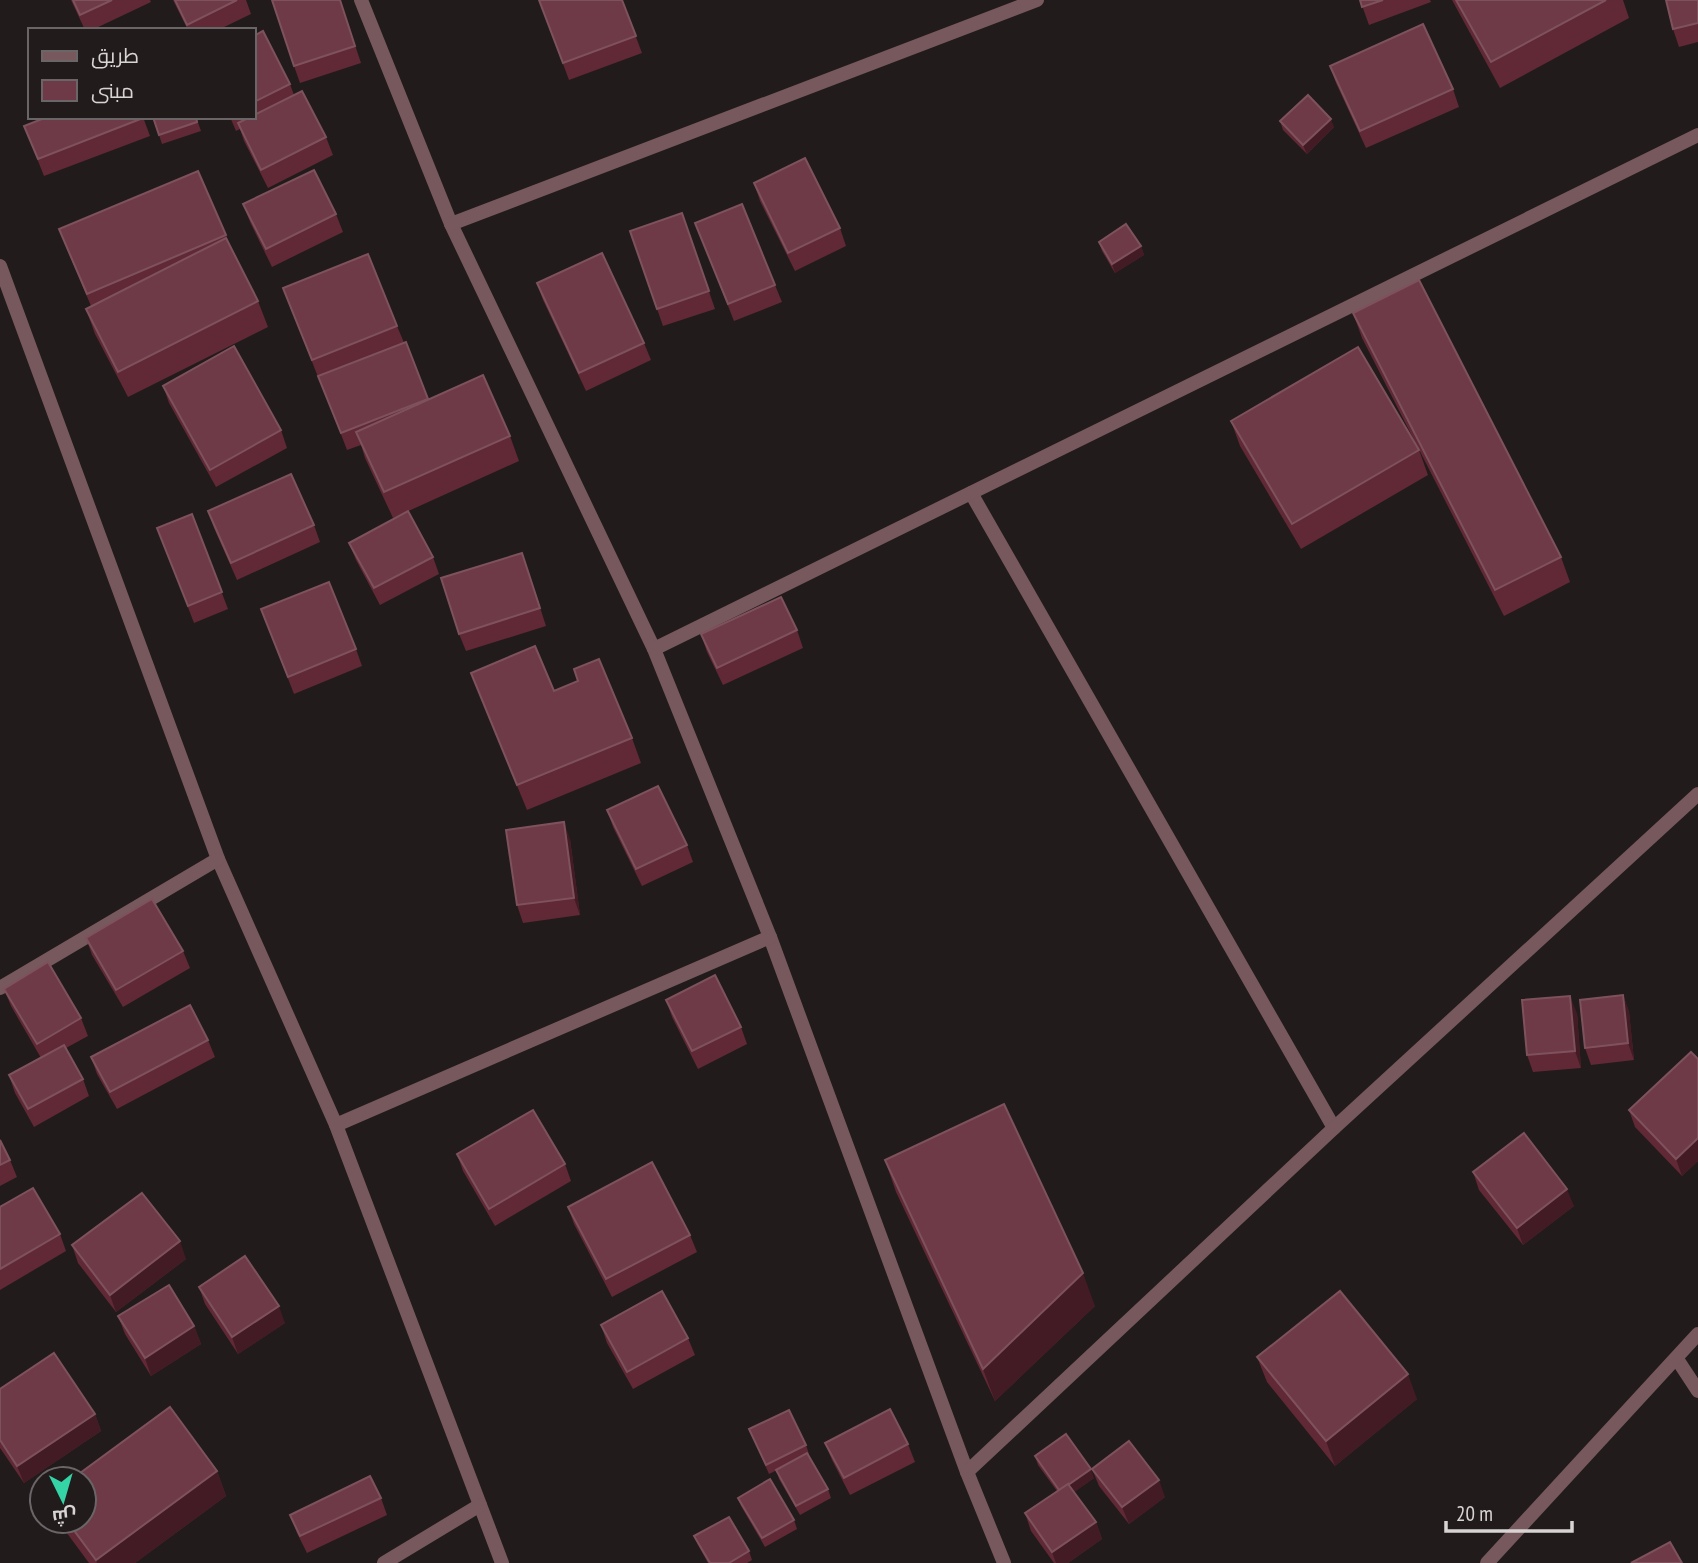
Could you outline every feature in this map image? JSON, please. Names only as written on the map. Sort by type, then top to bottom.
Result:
[{"type":"street","points":[[361,0],[451,223],[654,649],[770,937],[967,1472],[1004,1563]]},
{"type":"street","points":[[451,223],[1037,0]]},
{"type":"street","points":[[654,649],[1698,135]]},
{"type":"street","points":[[0,266],[218,859],[336,1125],[502,1563]]},
{"type":"street","points":[[971,493],[1334,1128]]},
{"type":"street","points":[[967,1472],[1334,1128],[1698,794]]},
{"type":"street","points":[[0,988],[218,859]]},
{"type":"street","points":[[336,1125],[770,937]]},
{"type":"street","points":[[1487,1563],[1698,1334]]},
{"type":"street","points":[[1677,1359],[1698,1391]]},
{"type":"street","points":[[384,1563],[480,1505]]},
{"type":"building","points":[[73,0],[112,0],[80,15]]},
{"type":"building","points":[[175,0],[237,0],[187,25]]},
{"type":"building","points":[[272,0],[340,0],[355,46],[294,66]]},
{"type":"building","points":[[539,0],[622,0],[636,36],[563,63]]},
{"type":"building","points":[[1360,0],[1383,0],[1362,7]]},
{"type":"building","points":[[1456,0],[1606,0],[1491,62]]},
{"type":"building","points":[[1666,0],[1698,0],[1698,23],[1673,29]]},
{"type":"building","points":[[1423,24],[1453,89],[1360,131],[1330,66]]},
{"type":"building","points":[[263,31],[290,84],[256,101],[256,35]]},
{"type":"building","points":[[302,91],[326,137],[261,170],[238,123],[246,119],[256,119],[256,114]]},
{"type":"building","points":[[1308,95],[1331,119],[1303,145],[1280,121]]},
{"type":"building","points":[[42,119],[140,119],[38,159],[24,126]]},
{"type":"building","points":[[154,119],[196,119],[197,122],[159,135]]},
{"type":"building","points":[[805,158],[840,228],[788,253],[754,183]]},
{"type":"building","points":[[314,170],[336,214],[266,249],[243,204]]},
{"type":"building","points":[[198,171],[226,235],[87,294],[59,229]]},
{"type":"building","points":[[742,204],[775,285],[728,304],[695,223]]},
{"type":"building","points":[[682,213],[709,291],[657,309],[630,231]]},
{"type":"building","points":[[1126,224],[1141,246],[1112,264],[1099,242]]},
{"type":"building","points":[[226,238],[258,301],[118,372],[86,309]]},
{"type":"building","points":[[602,253],[644,343],[579,373],[537,283]]},
{"type":"building","points":[[368,254],[397,326],[312,360],[283,288]]},
{"type":"building","points":[[1419,280],[1561,557],[1495,590],[1353,313]]},
{"type":"building","points":[[406,342],[428,399],[341,433],[318,376]]},
{"type":"building","points":[[234,346],[281,430],[210,470],[163,386]]},
{"type":"building","points":[[1358,347],[1419,450],[1292,524],[1231,421]]},
{"type":"building","points":[[483,375],[510,436],[384,492],[356,432]]},
{"type":"building","points":[[291,474],[314,525],[231,563],[208,511]]},
{"type":"building","points":[[408,511],[433,557],[374,588],[349,543]]},
{"type":"building","points":[[192,514],[222,592],[188,606],[157,528]]},
{"type":"building","points":[[522,553],[540,608],[459,634],[441,578]]},
{"type":"building","points":[[329,582],[356,649],[288,677],[261,609]]},
{"type":"building","points":[[781,597],[797,630],[717,668],[701,634]]},
{"type":"building","points":[[535,646],[554,691],[578,681],[574,669],[599,659],[632,738],[517,785],[471,673]]},
{"type":"building","points":[[658,786],[687,845],[636,869],[607,810]]},
{"type":"building","points":[[564,822],[574,898],[517,905],[506,830]]},
{"type":"building","points":[[152,899],[183,951],[116,990],[86,938]]},
{"type":"building","points":[[48,962],[81,1018],[37,1044],[4,989]]},
{"type":"building","points":[[715,975],[741,1027],[692,1051],[666,1000]]},
{"type":"building","points":[[1623,995],[1628,1043],[1585,1048],[1580,1000]]},
{"type":"building","points":[[1570,996],[1575,1051],[1527,1055],[1522,1000]]},
{"type":"building","points":[[190,1005],[208,1040],[110,1092],[91,1057]]},
{"type":"building","points":[[64,1045],[83,1079],[28,1109],[9,1075]]},
{"type":"building","points":[[1691,1052],[1698,1059],[1698,1138],[1676,1159],[1629,1110]]},
{"type":"building","points":[[1004,1104],[1083,1273],[983,1369],[885,1160]]},
{"type":"building","points":[[533,1110],[565,1164],[489,1209],[457,1154]]},
{"type":"building","points":[[1524,1133],[1567,1189],[1517,1228],[1473,1172]]},
{"type":"building","points":[[0,1140],[10,1160],[0,1165]]},
{"type":"building","points":[[652,1162],[690,1235],[606,1279],[568,1207]]},
{"type":"building","points":[[33,1188],[60,1234],[0,1269],[0,1207]]},
{"type":"building","points":[[142,1193],[180,1241],[110,1295],[72,1245]]},
{"type":"building","points":[[245,1256],[279,1306],[232,1337],[199,1287]]},
{"type":"building","points":[[169,1285],[194,1326],[145,1358],[118,1316]]},
{"type":"building","points":[[662,1291],[688,1338],[627,1372],[601,1325]]},
{"type":"building","points":[[1340,1291],[1408,1374],[1326,1441],[1257,1357]]},
{"type":"building","points":[[54,1353],[95,1414],[17,1466],[0,1440],[0,1389]]},
{"type":"building","points":[[170,1407],[217,1471],[96,1560],[77,1535],[98,1535],[98,1465],[91,1465]]},
{"type":"building","points":[[890,1409],[908,1444],[844,1478],[825,1443]]},
{"type":"building","points":[[789,1410],[806,1445],[766,1465],[749,1429]]},
{"type":"building","points":[[1066,1434],[1091,1469],[1059,1490],[1035,1456]]},
{"type":"building","points":[[1129,1441],[1159,1480],[1122,1507],[1092,1469]]},
{"type":"building","points":[[807,1453],[828,1489],[796,1506],[776,1470]]},
{"type":"building","points":[[370,1476],[381,1498],[300,1536],[290,1515]]},
{"type":"building","points":[[770,1479],[794,1520],[762,1538],[738,1498]]},
{"type":"building","points":[[1068,1484],[1096,1522],[1052,1552],[1025,1513]]},
{"type":"building","points":[[729,1517],[749,1551],[729,1563],[710,1563],[694,1536]]},
{"type":"building","points":[[1670,1542],[1682,1563],[1631,1563]]}]
